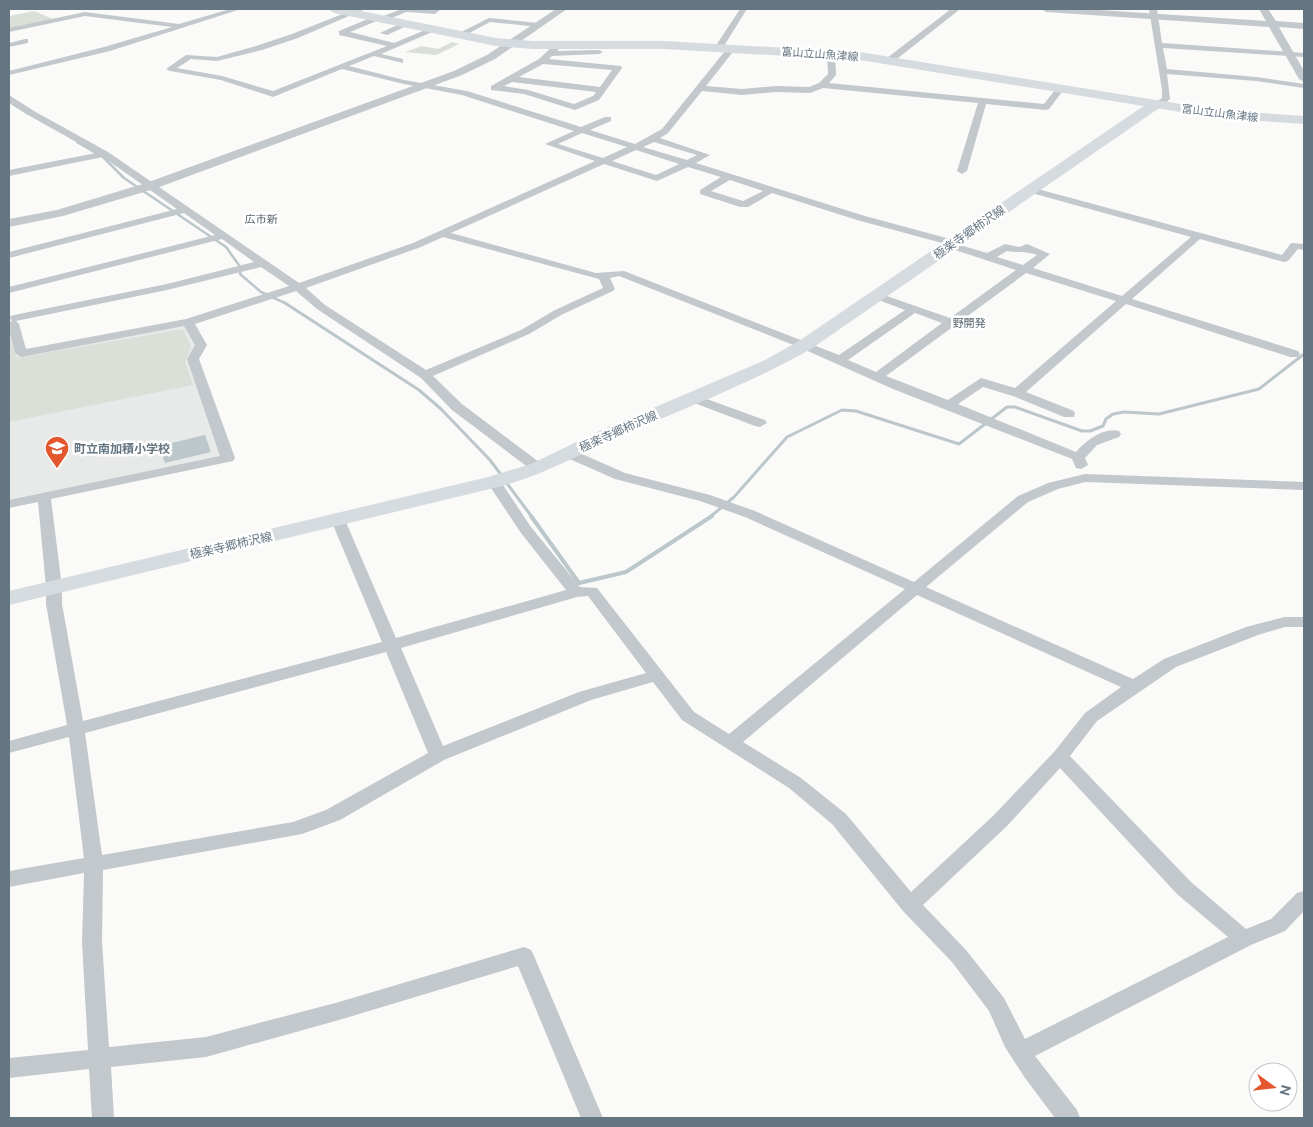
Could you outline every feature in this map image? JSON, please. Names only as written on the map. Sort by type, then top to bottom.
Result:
[{"type":"main road","name":"富山立山魚津線","points":[[334,9],[356,11],[459,35],[554,50],[726,48],[830,54],[890,60],[1244,118],[1304,120]]},
{"type":"main road","name":"極楽寺郷柿沢線","points":[[9,598],[494,482],[538,468],[771,364],[805,345],[1158,104]]},
{"type":"street","points":[[9,73],[107,49],[180,25],[238,9]]},
{"type":"street","points":[[394,46],[342,34],[405,10],[435,12],[438,9]]},
{"type":"street","points":[[9,223],[59,213],[150,186],[427,85],[478,65],[562,9]]},
{"type":"street","points":[[263,263],[232,272],[11,322],[21,353],[188,322],[298,288],[442,234],[653,139],[665,131],[699,88],[726,48],[743,9]]},
{"type":"street","points":[[890,60],[954,9]]},
{"type":"street","points":[[1046,9],[1153,12],[1304,26]]},
{"type":"street","points":[[1264,9],[1304,79]]},
{"type":"street","points":[[356,11],[259,48],[216,59],[189,57],[170,69],[222,78],[273,94],[434,30]]},
{"type":"street","points":[[1153,12],[1163,71],[1169,82],[1166,99],[1158,104]]},
{"type":"street","points":[[9,30],[85,14],[180,25]]},
{"type":"street","points":[[459,35],[489,20],[539,25]]},
{"type":"street","points":[[405,41],[383,34],[407,24]]},
{"type":"street","points":[[9,45],[25,41]]},
{"type":"street","points":[[1159,45],[1304,55]]},
{"type":"street","points":[[598,66],[600,48]]},
{"type":"street","points":[[475,97],[498,87],[542,61],[554,50]]},
{"type":"street","points":[[374,54],[400,61]]},
{"type":"street","points":[[699,88],[742,92],[776,89],[810,90],[822,85],[832,75],[830,54]]},
{"type":"street","points":[[498,87],[525,92],[575,107],[596,98],[618,68],[598,66],[579,68],[542,61]]},
{"type":"street","points":[[9,65],[20,70]]},
{"type":"street","points":[[342,67],[475,97],[771,190],[952,243],[956,247],[1294,354]]},
{"type":"street","points":[[1163,71],[1256,79],[1265,84],[1304,86]]},
{"type":"street","points":[[521,73],[572,78],[565,86]]},
{"type":"street","points":[[511,79],[602,90]]},
{"type":"street","points":[[822,85],[1046,107],[1061,88]]},
{"type":"street","points":[[9,97],[31,113],[105,154],[263,263],[342,321],[425,375],[457,408],[538,468]]},
{"type":"street","points":[[962,171],[983,101]]},
{"type":"street","points":[[608,119],[550,144],[657,178],[705,155],[653,139]]},
{"type":"street","points":[[9,173],[105,154]]},
{"type":"street","points":[[729,177],[703,192],[744,205],[771,190]]},
{"type":"street","points":[[1031,190],[1284,259],[1295,245],[1304,247]]},
{"type":"street","points":[[9,255],[184,210]]},
{"type":"street","points":[[442,234],[596,276],[620,273],[805,345],[877,377],[1010,429],[1030,441],[1078,457]]},
{"type":"street","points":[[9,290],[222,236]]},
{"type":"street","points":[[1017,393],[1199,236]]},
{"type":"street","points":[[877,377],[1044,254],[1027,247],[1020,250],[1005,247],[989,257]]},
{"type":"street","points":[[425,375],[526,332],[559,312],[609,289],[603,276]]},
{"type":"street","points":[[877,296],[951,322]]},
{"type":"street","points":[[840,360],[914,309]]},
{"type":"street","points":[[9,504],[228,458],[193,359],[200,345],[188,322]]},
{"type":"street","points":[[949,405],[981,382],[1017,393],[1069,414]]},
{"type":"street","points":[[694,398],[760,423]]},
{"type":"street","points":[[1078,457],[1092,442],[1114,434]]},
{"type":"street","points":[[568,453],[620,476],[705,498],[750,514],[1133,686]]},
{"type":"street","points":[[1078,457],[1085,478]]},
{"type":"street","points":[[730,742],[1024,498],[1053,486],[1085,478],[1304,486]]},
{"type":"street","points":[[494,482],[526,530],[576,592]]},
{"type":"street","points":[[44,496],[54,587],[54,604],[76,728],[94,864],[92,942],[103,1118]]},
{"type":"street","points":[[338,520],[438,755]]},
{"type":"street","points":[[9,746],[392,645],[576,592],[592,591],[688,716],[795,783],[839,819],[910,905],[959,956],[997,1005],[1033,1071],[1069,1118]]},
{"type":"street","points":[[910,905],[1000,821],[1060,758],[1091,717],[1133,686],[1170,663],[1252,631],[1285,622],[1304,622]]},
{"type":"street","points":[[9,879],[295,829],[333,815],[438,755],[585,696],[656,676]]},
{"type":"street","points":[[1060,758],[1184,888],[1244,939]]},
{"type":"street","points":[[1021,1052],[1244,939],[1278,925],[1304,899]]},
{"type":"street","points":[[9,1068],[206,1047],[339,1011],[524,956],[592,1118]]},
{"type":"shaded area","points":[[34,11],[53,19],[9,29],[9,16]]},
{"type":"shaded area","points":[[452,42],[459,44],[436,55],[405,52],[422,46],[438,49]]},
{"type":"shaded area","points":[[188,322],[201,345],[193,359],[228,458],[9,505],[9,325],[13,324],[21,353]]},
{"type":"shaded area","points":[[183,329],[191,347],[185,362],[193,385],[9,422],[9,337],[17,358]]},
{"type":"shaded area","points":[[205,435],[211,452],[165,463],[159,446]]},
{"type":"waterway","points":[[9,102],[28,114]]},
{"type":"waterway","points":[[77,142],[103,157],[124,178],[226,247],[241,268],[240,274],[261,292],[285,303]]},
{"type":"waterway","points":[[285,303],[419,390],[441,409],[490,460],[502,476]]},
{"type":"waterway","points":[[710,517],[734,497],[787,437],[842,410],[856,411],[959,444],[1007,407],[1015,407],[1082,431],[1090,431],[1103,426],[1106,419],[1113,414],[1124,412],[1159,414],[1259,389],[1304,354]]},
{"type":"waterway","points":[[506,482],[532,517]]},
{"type":"waterway","points":[[531,516],[579,583],[626,572],[712,516]]},
{"type":"place","name":"町立南加積小学校","points":[[57,469]]},
{"type":"district","name":"広市新","points":[[261,219]]},
{"type":"district","name":"野開発","points":[[969,323]]}]
